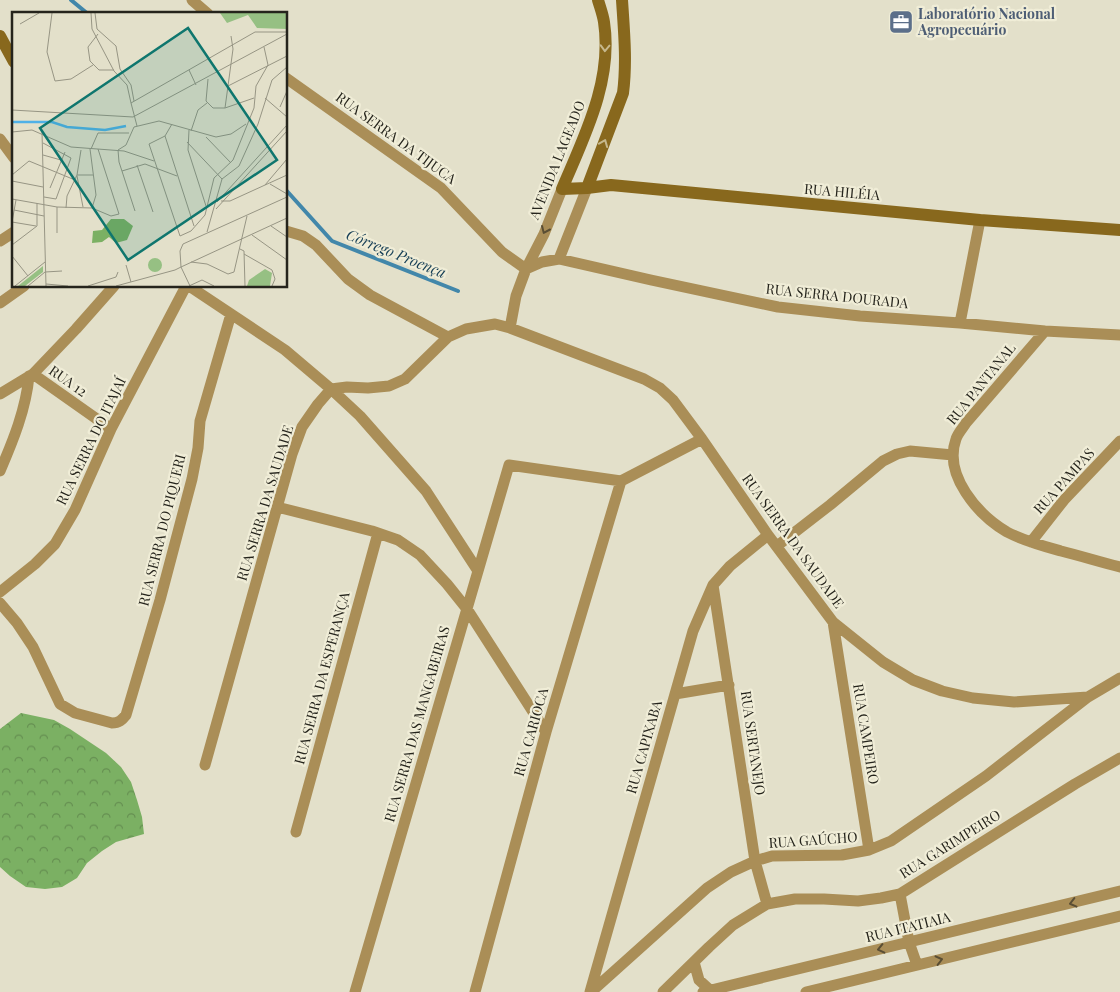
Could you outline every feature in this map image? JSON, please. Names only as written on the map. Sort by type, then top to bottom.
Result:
[{"type":"main road","name":"AVENIDA LAGEADO","points":[[562,189],[590,124],[602,79],[606,38],[604,21],[598,0]]},
{"type":"main road","points":[[587,188],[623,93],[626,53],[622,0]]},
{"type":"main road","points":[[0,36],[12,58]]},
{"type":"main road","name":"RUA HILÉIA","points":[[562,189],[611,185],[980,220],[1120,230]]},
{"type":"street","points":[[192,0],[206,12]]},
{"type":"street","name":"RUA SERRA DA TIJUCA","points":[[288,79],[441,188],[502,252],[526,270]]},
{"type":"street","points":[[0,138],[12,155]]},
{"type":"street","points":[[559,259],[587,188]]},
{"type":"street","name":"AVENIDA LAGEADO","points":[[526,270],[544,234],[562,189]]},
{"type":"street","points":[[960,323],[980,220]]},
{"type":"street","points":[[288,232],[304,236],[316,244],[348,279],[370,295],[448,337]]},
{"type":"street","points":[[0,240],[12,233]]},
{"type":"street","name":"RUA SERRA DOURADA","points":[[526,270],[542,262],[559,259],[778,307],[860,316],[1120,335]]},
{"type":"street","points":[[331,389],[347,386],[368,388],[389,386],[405,379],[448,337],[466,329],[495,324],[510,328],[516,296],[526,270]]},
{"type":"street","points":[[0,303],[21,288]]},
{"type":"street","points":[[0,393],[31,375],[112,288]]},
{"type":"street","name":"RUA SERRA DO ITAJAÍ","points":[[0,592],[35,564],[55,544],[75,510],[111,429],[189,288]]},
{"type":"street","points":[[192,288],[286,350],[360,416],[426,491],[478,571]]},
{"type":"street","name":"RUA SERRA DO PIQUERI","points":[[0,603],[33,646],[60,704],[75,712],[112,723],[120,721],[126,715],[160,600],[192,479],[198,448],[200,421],[231,314]]},
{"type":"street","name":"RUA SERRA DA SAUDADE","points":[[510,328],[644,379],[660,388],[673,400],[702,439],[768,535],[833,622],[883,662],[913,680],[942,691],[973,698],[1014,702],[1088,697]]},
{"type":"street","name":"RUA PANTANAL","points":[[953,455],[956,438],[966,423],[1045,331]]},
{"type":"street","points":[[0,471],[14,440],[28,393],[31,375]]},
{"type":"street","name":"RUA 12","points":[[31,375],[111,429]]},
{"type":"street","name":"RUA SERRA DA SAUDADE","points":[[205,765],[292,454],[302,428],[331,389]]},
{"type":"street","points":[[622,482],[702,439]]},
{"type":"street","name":"RUA PAMPAS","points":[[1030,542],[1064,500],[1120,441]]},
{"type":"street","points":[[777,546],[883,461],[897,454],[910,451],[953,455],[955,471],[969,498],[988,517],[1006,531],[1030,542],[1120,567]]},
{"type":"street","name":"RUA SERRA DAS MANGABEIRAS","points":[[355,992],[509,465],[622,482]]},
{"type":"street","name":"RUA CARIOCA","points":[[475,992],[546,732],[622,482]]},
{"type":"street","points":[[277,507],[378,533],[398,540],[420,555],[467,609],[546,732]]},
{"type":"street","name":"RUA SERRA DA ESPERANÇA","points":[[296,832],[378,533]]},
{"type":"street","name":"RUA CAPIXABA","points":[[591,992],[693,631],[714,585],[730,566],[768,535]]},
{"type":"street","name":"RUA SERTANEJO","points":[[714,585],[755,861],[767,904]]},
{"type":"street","name":"RUA CAMPEIRO","points":[[833,622],[869,850]]},
{"type":"street","name":"RUA GAÚCHO","points":[[591,992],[708,888],[730,872],[772,856],[842,855],[869,850],[891,841],[970,787],[1088,697],[1120,678]]},
{"type":"street","points":[[675,694],[729,685]]},
{"type":"street","name":"RUA GARIMPEIRO","points":[[663,992],[733,925],[767,904],[795,899],[858,901],[900,894],[1075,784],[1120,758]]},
{"type":"street","name":"RUA ITATIAIA","points":[[706,991],[1120,891]]},
{"type":"street","points":[[900,894],[909,942],[917,965]]},
{"type":"street","points":[[806,992],[1120,916]]},
{"type":"street","points":[[694,962],[699,980],[706,991]]},
{"type":"green space","points":[[21,713],[54,720],[106,753],[121,767],[131,782],[142,817],[144,834],[116,842],[102,851],[87,863],[77,878],[62,887],[45,889],[26,887],[0,867],[0,729]]},
{"type":"waterway","name":"Córrego Proença","points":[[71,0],[86,12]]},
{"type":"waterway","name":"Córrego Proença","points":[[288,192],[332,241],[458,291]]},
{"type":"place","name":"Laboratório Nacional Agropecuário","points":[[901,22]]}]
